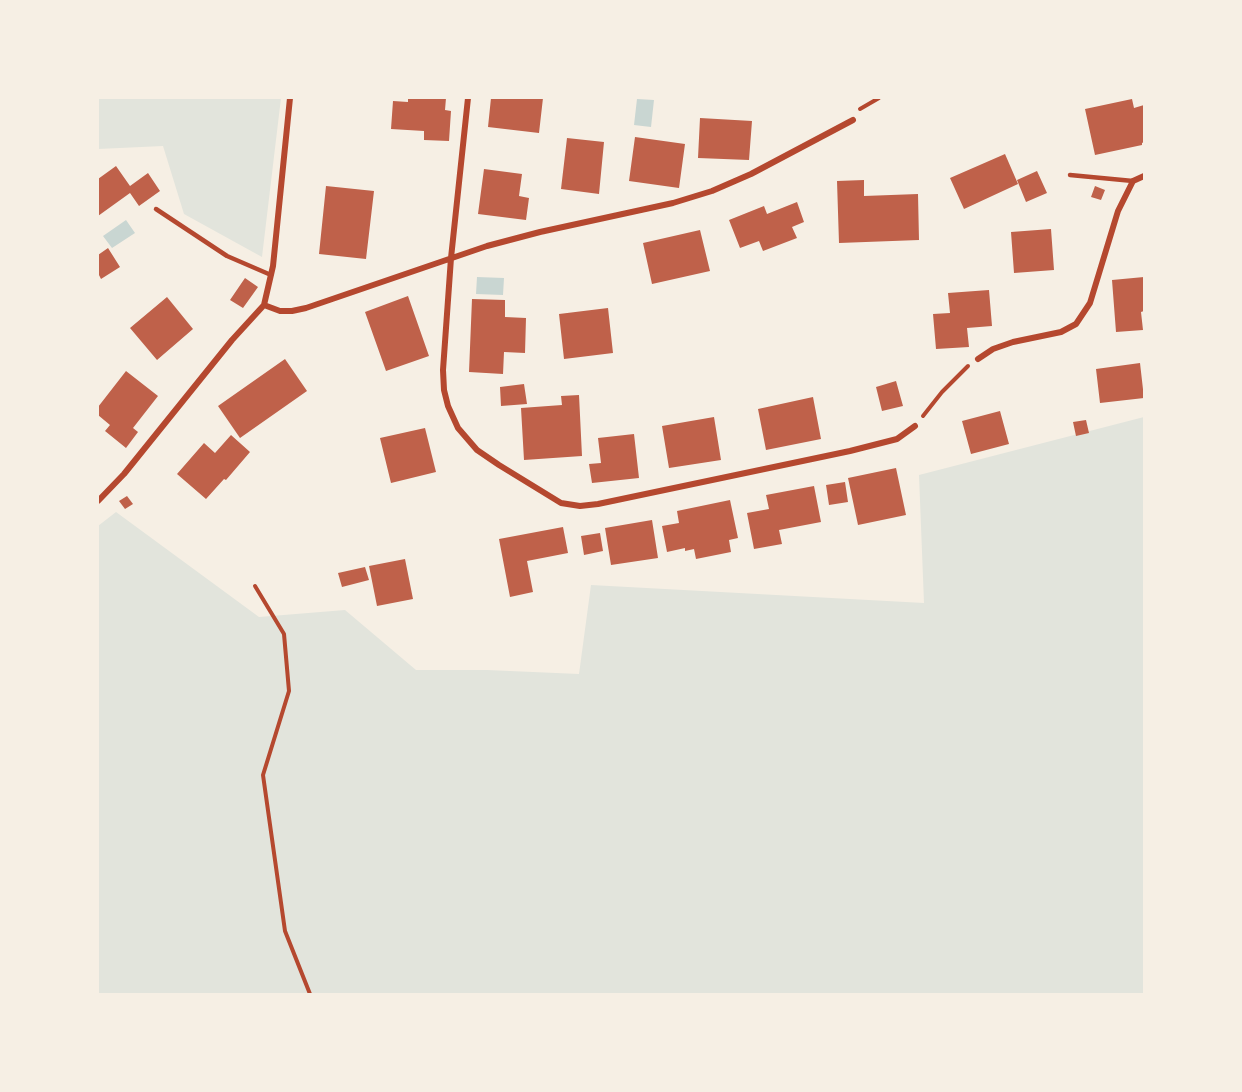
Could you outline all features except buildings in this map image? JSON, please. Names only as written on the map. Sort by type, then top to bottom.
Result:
[{"type":"street","points":[[98,501],[124,474],[232,340],[264,305],[271,275],[290,98]]},
{"type":"street","points":[[468,98],[442,370],[448,406],[458,428],[477,450],[561,503],[580,506],[850,451],[897,439],[915,426]]},
{"type":"street","points":[[264,305],[280,311],[299,310],[487,246],[673,203],[712,191],[752,174],[853,120]]},
{"type":"street","points":[[978,359],[993,349],[1013,342],[1061,332],[1076,324],[1090,303],[1118,211],[1132,181],[1144,176]]},
{"type":"lane","points":[[1070,175],[1132,181]]},
{"type":"lane","points":[[156,209],[227,256],[271,275]]},
{"type":"path","points":[[853,120],[860,110],[879,98]]},
{"type":"path","points":[[915,426],[942,392],[964,369],[978,359]]},
{"type":"path","points":[[255,586],[284,634],[289,691],[263,775],[285,931],[310,994]]},
{"type":"shaded area","points":[[98,98],[281,98],[262,257],[184,214],[163,146],[98,149]]},
{"type":"shaded area","points":[[637,99],[654,100],[651,127],[634,125]]},
{"type":"shaded area","points":[[126,220],[135,233],[112,248],[103,236]]},
{"type":"shaded area","points":[[477,277],[504,278],[503,295],[476,294]]},
{"type":"shaded area","points":[[1144,417],[1144,994],[98,994],[98,526],[116,512],[259,617],[345,610],[416,670],[579,674],[591,585],[924,603],[919,475]]}]
